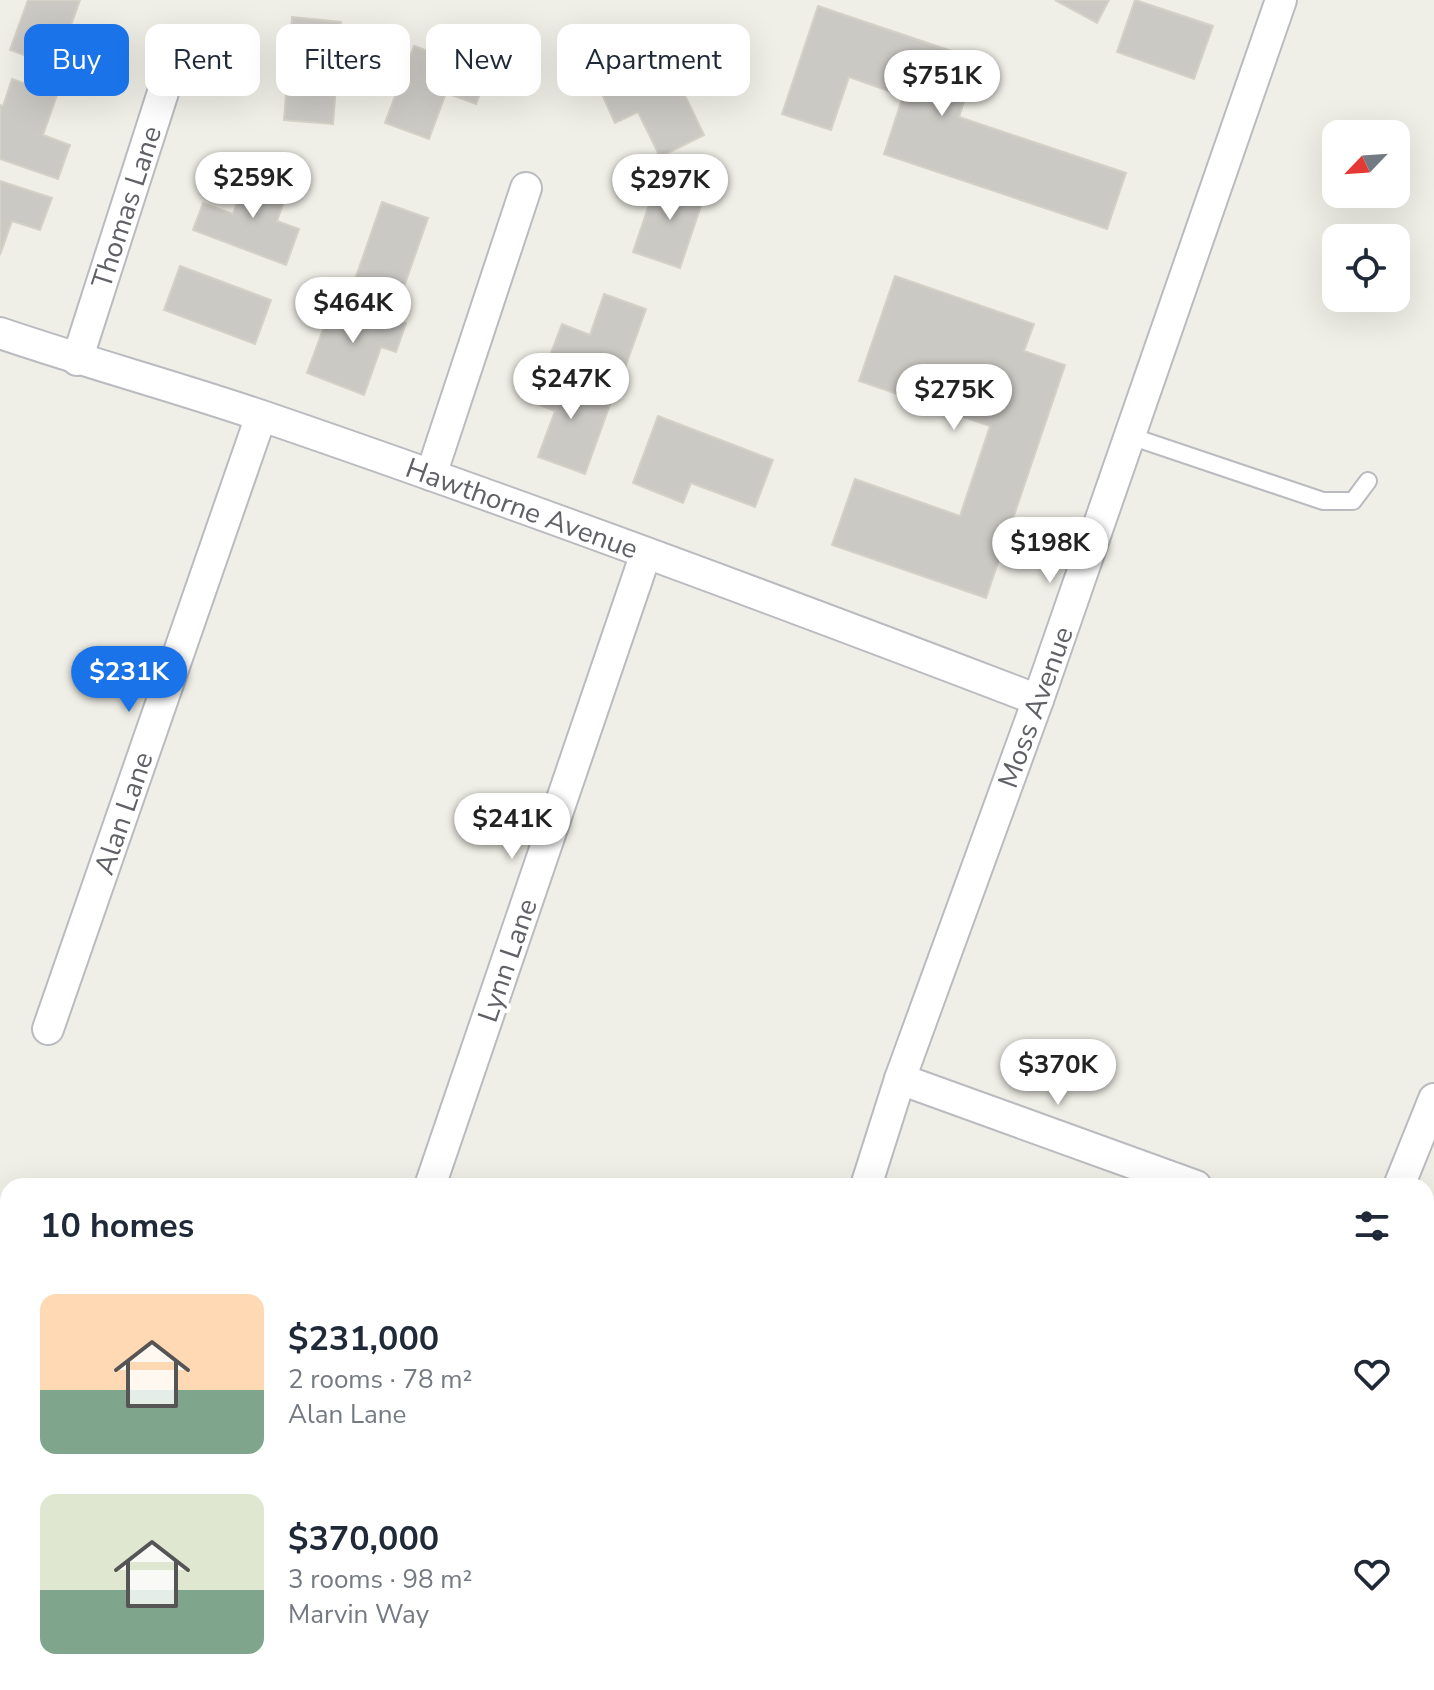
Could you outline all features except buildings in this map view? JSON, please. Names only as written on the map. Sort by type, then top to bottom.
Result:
[{"type":"street","name":"Moss Avenue","points":[[869,1178],[900,1079],[1038,700],[1281,0]]},
{"type":"street","name":"Thomas Lane","points":[[77,360],[162,96]]},
{"type":"street","points":[[431,475],[526,188]]},
{"type":"street","name":"Hawthorne Avenue","points":[[0,333],[261,416],[431,475],[765,596],[1038,700]]},
{"type":"street","name":"Alan Lane","points":[[48,1029],[261,416]]},
{"type":"street","name":"Lynn Lane","points":[[433,1178],[646,553]]},
{"type":"street","points":[[900,1079],[1174,1178]]},
{"type":"street","points":[[1402,1178],[1434,1099]]},
{"type":"lane","points":[[1130,436],[1323,501],[1353,501],[1368,481]]}]
